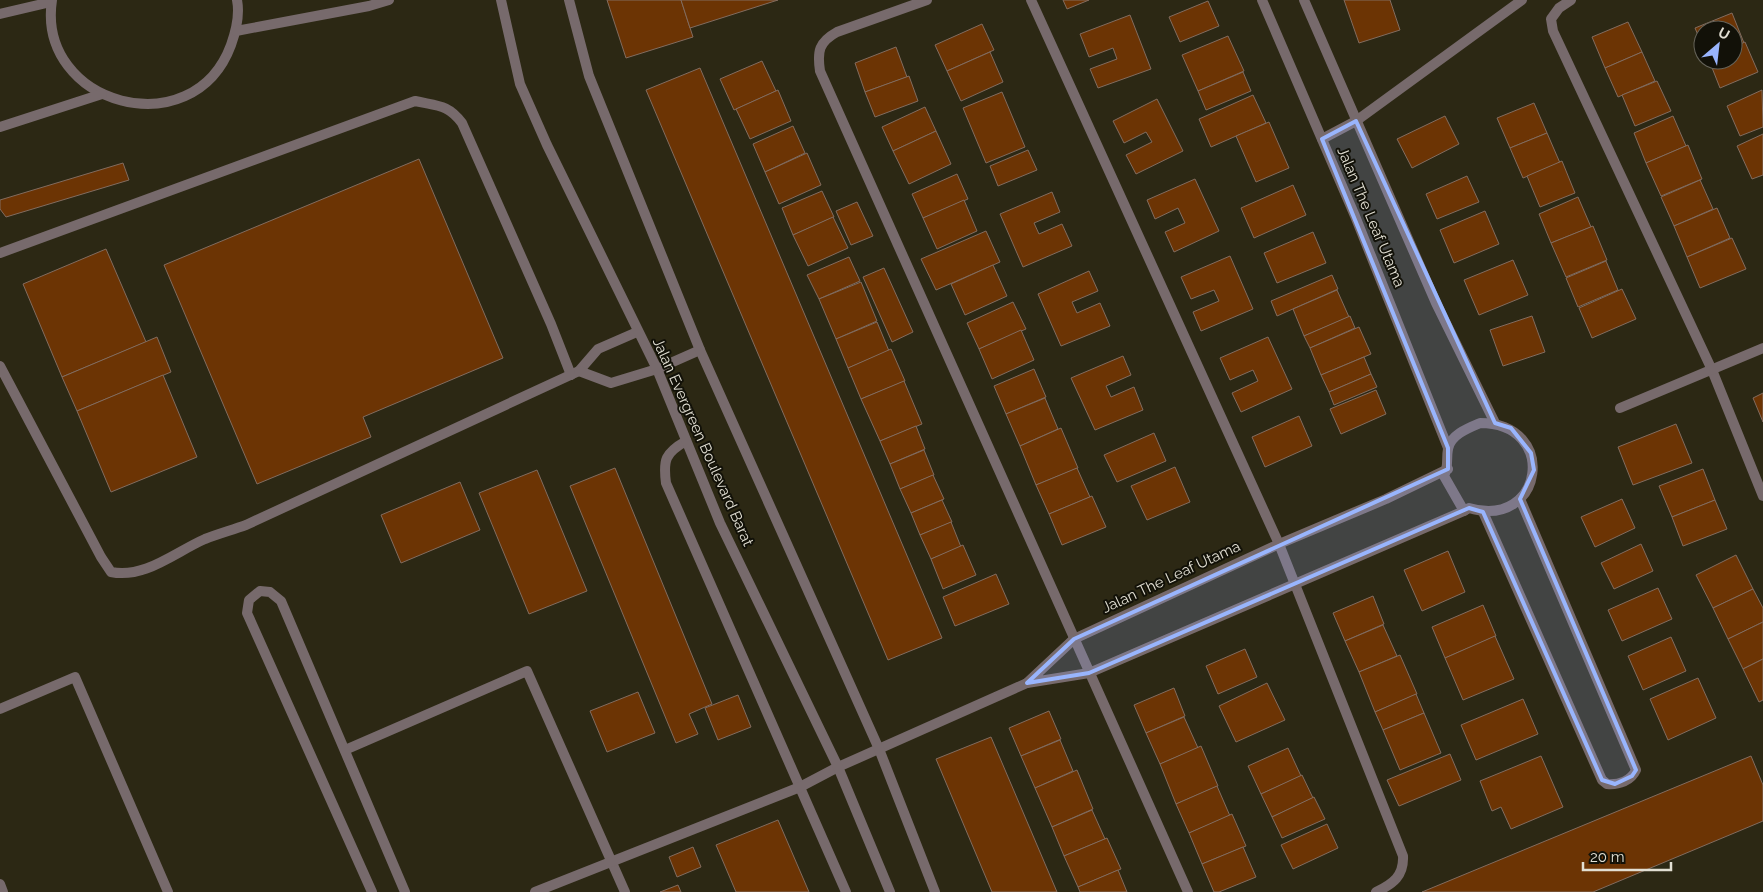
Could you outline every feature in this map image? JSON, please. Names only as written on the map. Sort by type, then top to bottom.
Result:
[{"type":"street","points":[[0,14],[52,1],[54,38],[61,54],[78,78],[102,94],[129,104],[158,104],[185,96],[209,80],[226,58],[236,31],[237,0]]},
{"type":"street","points":[[236,31],[369,6],[389,0]]},
{"type":"street","name":"Jalan Evergreen Boulevard Barat","points":[[501,0],[520,84],[547,145],[657,368],[720,522],[838,767],[890,892]]},
{"type":"street","points":[[569,0],[589,76],[700,350],[879,749],[935,892]]},
{"type":"street","points":[[927,0],[837,32],[825,39],[818,55],[820,71],[1188,892]]},
{"type":"street","points":[[1031,0],[1279,544],[1404,856],[1404,867],[1400,875],[1392,884],[1376,892]]},
{"type":"street","name":"Jalan The Leaf Utama","points":[[1262,0],[1322,139],[1448,448]]},
{"type":"street","name":"Jalan The Leaf Utama","points":[[1304,0],[1436,303],[1495,423]]},
{"type":"street","points":[[1322,139],[1356,120],[1522,0]]},
{"type":"street","points":[[1571,0],[1559,8],[1551,19],[1553,31],[1712,370],[1763,496]]},
{"type":"street","points":[[0,128],[102,94]]},
{"type":"street","points":[[0,253],[415,102],[440,106],[453,111],[462,123],[575,373]]},
{"type":"street","points":[[0,366],[101,557],[111,572],[124,574],[147,568],[205,539],[246,525],[575,373],[598,348],[638,332]]},
{"type":"street","points":[[1620,408],[1763,348]]},
{"type":"street","points":[[575,373],[611,383],[657,368],[700,350]]},
{"type":"street","points":[[1480,423],[1495,423],[1511,428],[1523,439],[1531,454],[1534,470],[1530,486],[1520,499],[1509,507],[1497,512],[1483,512],[1469,508],[1464,511],[1444,476],[1448,469],[1448,448],[1456,436],[1467,428],[1480,423]]},
{"type":"street","points":[[686,441],[671,449],[664,466],[666,483],[846,892]]},
{"type":"street","name":"Jalan The Leaf Utama","points":[[1028,683],[1074,638],[1279,544],[1386,499],[1448,469]]},
{"type":"street","points":[[1483,512],[1602,780],[1607,784],[1622,783],[1632,776],[1636,770],[1520,499]]},
{"type":"street","name":"Jalan The Leaf Utama","points":[[535,892],[800,787],[838,767],[1028,683],[1089,673],[1464,511]]},
{"type":"street","points":[[372,892],[247,613],[249,600],[260,591],[270,592],[281,601],[405,892]]},
{"type":"street","points":[[344,750],[528,671],[625,892]]},
{"type":"street","points":[[0,709],[75,677],[168,892]]},
{"type":"street","points":[[0,884],[3,892]]},
{"type":"highlighted area","points":[[1356,121],[1495,423],[1511,428],[1531,453],[1534,470],[1520,499],[1636,770],[1632,776],[1615,784],[1602,780],[1483,512],[1469,508],[1089,673],[1027,683],[1074,639],[1448,469],[1448,448],[1322,139]]},
{"type":"building","points":[[607,0],[681,0],[693,37],[626,58]]},
{"type":"building","points":[[681,0],[778,0],[690,28]]},
{"type":"building","points":[[1063,0],[1089,0],[1067,9]]},
{"type":"building","points":[[1344,0],[1390,0],[1400,30],[1359,43]]},
{"type":"building","points":[[1208,1],[1219,26],[1180,42],[1169,17]]},
{"type":"building","points":[[1732,13],[1735,20],[1715,20]]},
{"type":"building","points":[[1130,15],[1151,69],[1098,88],[1090,69],[1117,59],[1113,48],[1089,57],[1080,34]]},
{"type":"building","points":[[1628,22],[1642,52],[1605,68],[1592,37]]},
{"type":"building","points":[[982,24],[994,50],[947,71],[935,45]]},
{"type":"building","points":[[1228,36],[1244,71],[1198,91],[1182,55]]},
{"type":"building","points":[[1745,42],[1758,72],[1720,88],[1713,70],[1743,70],[1743,43]]},
{"type":"building","points":[[896,47],[907,77],[865,92],[855,63]]},
{"type":"building","points":[[990,52],[1003,82],[961,101],[947,71]]},
{"type":"building","points":[[1642,52],[1655,81],[1618,97],[1605,68]]},
{"type":"building","points":[[762,61],[776,91],[734,110],[720,79]]},
{"type":"building","points":[[700,68],[942,638],[888,660],[646,90]]},
{"type":"building","points":[[1243,72],[1251,91],[1206,110],[1198,91]]},
{"type":"building","points":[[909,76],[918,101],[875,117],[865,92]]},
{"type":"building","points":[[1657,81],[1671,111],[1635,126],[1622,95]]},
{"type":"building","points":[[778,90],[791,121],[750,139],[736,109]]},
{"type":"building","points":[[1762,90],[1763,127],[1740,136],[1727,106]]},
{"type":"building","points":[[1002,92],[1025,147],[986,163],[963,108]]},
{"type":"building","points":[[1253,95],[1266,123],[1211,147],[1199,119]]},
{"type":"building","points":[[1157,99],[1183,151],[1136,174],[1126,155],[1152,142],[1146,132],[1124,143],[1113,121]]},
{"type":"building","points":[[1534,103],[1547,133],[1510,148],[1497,118]]},
{"type":"building","points":[[925,107],[936,131],[893,151],[882,127]]},
{"type":"building","points":[[1445,116],[1459,144],[1412,168],[1397,139]]},
{"type":"building","points":[[1673,116],[1686,146],[1646,163],[1634,133]]},
{"type":"building","points":[[1269,122],[1289,168],[1256,182],[1236,136]]},
{"type":"building","points":[[793,126],[805,153],[765,172],[753,144]]},
{"type":"building","points":[[936,131],[951,164],[909,184],[893,151]]},
{"type":"building","points":[[1547,133],[1560,163],[1523,178],[1510,148]]},
{"type":"building","points":[[1763,134],[1763,175],[1752,179],[1737,146]]},
{"type":"building","points":[[1688,145],[1702,179],[1661,196],[1646,163]]},
{"type":"building","points":[[1028,150],[1037,170],[998,186],[990,166]]},
{"type":"building","points":[[807,153],[821,185],[779,204],[765,172]]},
{"type":"building","points":[[419,159],[503,358],[363,417],[371,437],[257,484],[164,265]]},
{"type":"building","points":[[1562,161],[1575,193],[1540,207],[1527,176]]},
{"type":"building","points":[[123,163],[129,180],[6,217],[0,209],[0,200]]},
{"type":"building","points":[[957,174],[968,199],[923,218],[912,194]]},
{"type":"building","points":[[1467,176],[1479,202],[1437,219],[1426,194]]},
{"type":"building","points":[[1195,179],[1219,231],[1174,252],[1165,232],[1185,223],[1178,208],[1155,219],[1147,200]]},
{"type":"building","points":[[1700,180],[1713,209],[1674,226],[1661,197]]},
{"type":"building","points":[[1293,185],[1306,215],[1254,238],[1241,208]]},
{"type":"building","points":[[822,191],[834,217],[793,235],[782,208]]},
{"type":"building","points":[[1052,192],[1060,212],[1034,223],[1039,234],[1062,224],[1072,246],[1023,267],[1000,214]]},
{"type":"building","points":[[1578,197],[1591,227],[1551,243],[1539,214]]},
{"type":"building","points":[[964,200],[977,231],[937,249],[923,218]]},
{"type":"building","points":[[857,202],[873,236],[851,245],[836,211]]},
{"type":"building","points":[[1717,208],[1730,238],[1687,257],[1674,226]]},
{"type":"building","points":[[1485,211],[1499,244],[1454,263],[1440,230]]},
{"type":"building","points":[[833,217],[848,248],[808,266],[793,235]]},
{"type":"building","points":[[1593,226],[1607,260],[1566,277],[1551,243]]},
{"type":"building","points":[[986,231],[1000,262],[936,290],[921,259]]},
{"type":"building","points":[[1313,232],[1326,263],[1277,283],[1264,253]]},
{"type":"building","points":[[1732,238],[1746,269],[1700,288],[1687,257]]},
{"type":"building","points":[[106,249],[146,342],[62,377],[23,284]]},
{"type":"building","points":[[1230,256],[1253,309],[1201,331],[1193,312],[1219,301],[1214,290],[1191,299],[1181,277]]},
{"type":"building","points":[[849,257],[860,281],[819,299],[807,275]]},
{"type":"building","points":[[1513,260],[1528,295],[1479,315],[1464,280]]},
{"type":"building","points":[[1606,261],[1618,290],[1578,307],[1566,278]]},
{"type":"building","points":[[993,265],[1007,296],[965,315],[951,284]]},
{"type":"building","points":[[884,268],[913,332],[892,342],[863,277]]},
{"type":"building","points":[[1089,271],[1098,291],[1072,302],[1077,313],[1100,303],[1110,326],[1061,346],[1038,294]]},
{"type":"building","points":[[1332,275],[1338,289],[1277,316],[1271,301]]},
{"type":"building","points":[[861,282],[877,321],[836,339],[819,299]]},
{"type":"building","points":[[1622,289],[1636,319],[1592,338],[1579,308]]},
{"type":"building","points":[[1337,290],[1349,317],[1304,336],[1293,309]]},
{"type":"building","points":[[1013,302],[1026,329],[979,349],[967,323]]},
{"type":"building","points":[[1350,316],[1355,328],[1310,348],[1304,336]]},
{"type":"building","points":[[1532,316],[1545,352],[1503,366],[1490,330]]},
{"type":"building","points":[[877,322],[889,351],[848,368],[836,339]]},
{"type":"building","points":[[1359,327],[1371,354],[1321,375],[1310,348]]},
{"type":"building","points":[[1021,330],[1034,360],[992,379],[979,349]]},
{"type":"building","points":[[157,337],[171,372],[77,411],[62,377]]},
{"type":"building","points":[[1268,337],[1292,389],[1241,412],[1232,393],[1258,381],[1253,370],[1230,380],[1220,358]]},
{"type":"building","points":[[891,349],[905,381],[861,399],[848,368]]},
{"type":"building","points":[[1123,356],[1131,375],[1106,386],[1111,397],[1134,387],[1143,410],[1095,430],[1071,378]]},
{"type":"building","points":[[1364,357],[1371,374],[1329,392],[1321,375]]},
{"type":"building","points":[[1034,369],[1046,397],[1006,414],[994,386]]},
{"type":"building","points":[[1371,374],[1377,387],[1334,405],[1329,392]]},
{"type":"building","points":[[163,375],[197,457],[111,492],[77,411]]},
{"type":"building","points":[[904,381],[922,424],[880,441],[861,399]]},
{"type":"building","points":[[1376,390],[1386,414],[1341,434],[1330,409]]},
{"type":"building","points":[[1763,393],[1763,422],[1753,398]]},
{"type":"building","points":[[1045,398],[1058,429],[1020,446],[1006,414]]},
{"type":"building","points":[[1299,416],[1312,446],[1265,467],[1252,437]]},
{"type":"building","points":[[1676,424],[1692,463],[1633,485],[1618,447]]},
{"type":"building","points":[[916,426],[925,449],[890,464],[880,441]]},
{"type":"building","points":[[1061,428],[1078,468],[1036,485],[1020,446]]},
{"type":"building","points":[[1154,433],[1166,461],[1117,482],[1104,455]]},
{"type":"building","points":[[924,450],[934,475],[900,489],[890,464]]},
{"type":"building","points":[[1175,467],[1190,502],[1147,520],[1131,486]]},
{"type":"building","points":[[615,468],[712,704],[689,714],[698,734],[676,743],[570,486]]},
{"type":"building","points":[[1077,468],[1090,497],[1049,514],[1036,485]]},
{"type":"building","points":[[1703,469],[1715,500],[1672,517],[1659,486]]},
{"type":"building","points":[[537,470],[587,591],[529,614],[479,493]]},
{"type":"building","points":[[933,475],[944,499],[911,513],[900,489]]},
{"type":"building","points":[[460,482],[480,530],[401,563],[381,515]]},
{"type":"building","points":[[1092,496],[1106,527],[1062,545],[1049,514]]},
{"type":"building","points":[[1622,499],[1635,528],[1595,547],[1581,517]]},
{"type":"building","points":[[942,500],[952,522],[920,535],[911,513]]},
{"type":"building","points":[[1715,500],[1727,529],[1683,546],[1672,517]]},
{"type":"building","points":[[951,522],[961,547],[931,559],[920,535]]},
{"type":"building","points":[[1641,544],[1653,571],[1614,589],[1601,563]]},
{"type":"building","points":[[963,545],[976,575],[943,589],[931,559]]},
{"type":"building","points":[[1448,551],[1465,592],[1422,611],[1404,570]]},
{"type":"building","points":[[1736,555],[1753,589],[1713,608],[1696,575]]},
{"type":"building","points":[[996,574],[1009,604],[955,626],[943,597]]},
{"type":"building","points":[[1658,588],[1672,619],[1622,641],[1608,610]]},
{"type":"building","points":[[1753,589],[1763,608],[1763,622],[1728,639],[1713,608]]},
{"type":"building","points":[[1373,596],[1384,624],[1345,641],[1333,613]]},
{"type":"building","points":[[1483,605],[1496,636],[1445,658],[1432,627]]},
{"type":"building","points":[[1763,622],[1763,659],[1743,669],[1728,639]]},
{"type":"building","points":[[1383,625],[1397,656],[1359,672],[1345,641]]},
{"type":"building","points":[[1495,636],[1514,679],[1463,700],[1445,658]]},
{"type":"building","points":[[1671,637],[1686,671],[1643,690],[1628,656]]},
{"type":"building","points":[[1245,649],[1257,677],[1218,694],[1206,666]]},
{"type":"building","points":[[1400,655],[1417,694],[1375,712],[1359,672]]},
{"type":"building","points":[[1763,659],[1763,700],[1759,702],[1743,669]]},
{"type":"building","points":[[1698,678],[1716,718],[1668,740],[1650,699]]},
{"type":"building","points":[[1267,683],[1285,720],[1236,742],[1219,706]]},
{"type":"building","points":[[1174,688],[1185,716],[1146,733],[1134,705]]},
{"type":"building","points":[[638,692],[655,733],[607,752],[590,711]]},
{"type":"building","points":[[1416,694],[1424,713],[1383,730],[1375,712]]},
{"type":"building","points":[[738,695],[751,727],[718,740],[705,708]]},
{"type":"building","points":[[1523,699],[1538,734],[1476,760],[1461,725]]},
{"type":"building","points":[[1049,711],[1061,739],[1021,756],[1009,728]]},
{"type":"building","points":[[1424,713],[1441,753],[1400,770],[1383,730]]},
{"type":"building","points":[[1184,717],[1198,748],[1160,764],[1146,733]]},
{"type":"building","points":[[991,737],[1057,892],[992,892],[936,759]]},
{"type":"building","points":[[1060,740],[1073,771],[1035,788],[1021,756]]},
{"type":"building","points":[[1201,746],[1218,786],[1176,804],[1160,764]]},
{"type":"building","points":[[1288,748],[1301,776],[1261,794],[1248,766]]},
{"type":"building","points":[[1450,754],[1461,780],[1399,806],[1387,780]]},
{"type":"building","points":[[1541,756],[1563,807],[1511,829],[1501,807],[1492,811],[1480,781]]},
{"type":"building","points":[[1751,756],[1763,785],[1763,821],[1593,892],[1422,892]]},
{"type":"building","points":[[1077,770],[1093,809],[1052,827],[1035,788]]},
{"type":"building","points":[[1302,775],[1313,798],[1272,817],[1261,794]]},
{"type":"building","points":[[1217,786],[1230,816],[1189,833],[1176,804]]},
{"type":"building","points":[[1314,797],[1325,819],[1282,838],[1272,817]]},
{"type":"building","points":[[1092,810],[1105,839],[1064,856],[1052,827]]},
{"type":"building","points":[[1232,814],[1246,846],[1202,864],[1189,833]]},
{"type":"building","points":[[778,820],[809,892],[736,892],[716,845]]},
{"type":"building","points":[[1327,824],[1338,848],[1293,869],[1281,845]]},
{"type":"building","points":[[1107,838],[1121,869],[1078,887],[1064,856]]},
{"type":"building","points":[[693,847],[701,867],[677,877],[669,857]]},
{"type":"building","points":[[1243,847],[1256,877],[1219,892],[1214,892],[1202,864]]},
{"type":"building","points":[[1118,870],[1127,892],[1080,892],[1078,887]]},
{"type":"building","points":[[678,885],[681,892],[660,892]]}]
